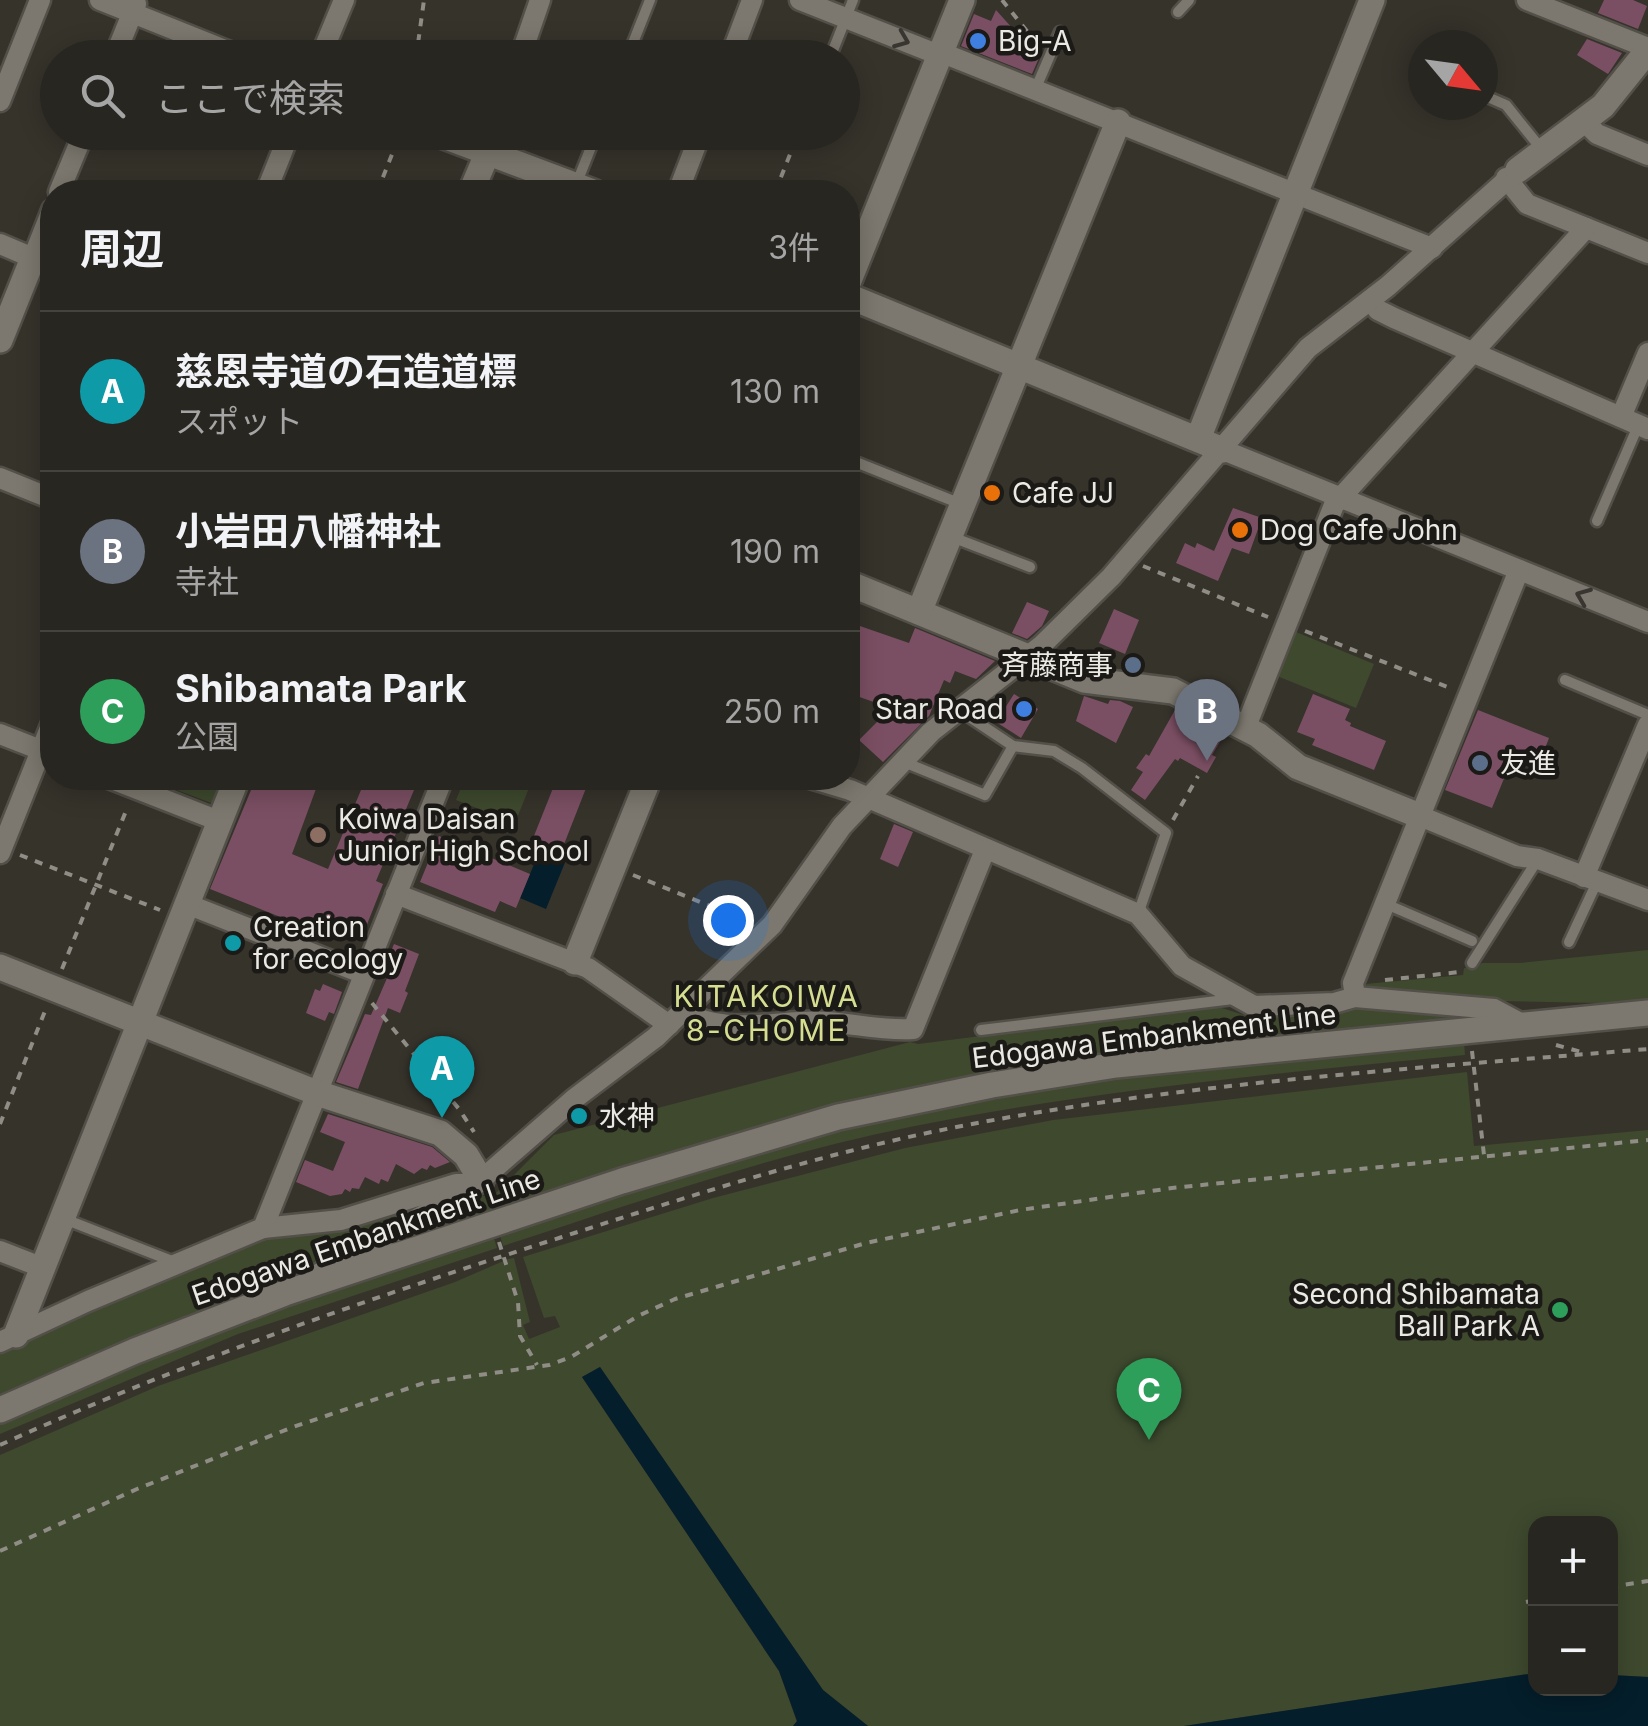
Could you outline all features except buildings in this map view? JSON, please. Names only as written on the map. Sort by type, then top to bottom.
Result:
[{"type":"street","points":[[0,101],[40,0]]},
{"type":"street","points":[[100,0],[134,6],[207,40]]},
{"type":"street","points":[[327,40],[344,0]]},
{"type":"street","points":[[526,40],[540,0]]},
{"type":"street","points":[[737,40],[752,0]]},
{"type":"street","points":[[800,0],[850,9],[940,54],[1432,248]]},
{"type":"street","points":[[860,253],[962,0]]},
{"type":"street","points":[[1198,439],[1372,0]]},
{"type":"street","points":[[285,1293],[479,1182],[540,1126],[676,1018],[768,930],[842,826],[902,761],[958,710],[1026,657],[1112,578],[1308,348],[1432,248],[1512,174],[1584,122],[1616,92],[1648,49],[1575,9],[1527,0]]},
{"type":"street","points":[[121,40],[134,6]]},
{"type":"street","points":[[918,612],[1118,122]]},
{"type":"street","points":[[1584,122],[1596,134],[1648,155]]},
{"type":"street","points":[[65,180],[77,150]]},
{"type":"street","points":[[271,180],[283,150]]},
{"type":"street","points":[[476,180],[487,150]]},
{"type":"street","points":[[488,150],[561,180]]},
{"type":"street","points":[[683,180],[694,150]]},
{"type":"street","points":[[1512,174],[1527,204],[1648,252]]},
{"type":"street","points":[[1245,728],[1339,498],[1586,228]]},
{"type":"street","points":[[0,244],[40,260]]},
{"type":"street","points":[[0,340],[40,267]]},
{"type":"street","points":[[1370,300],[1378,310],[1394,318],[1636,423],[1648,353]]},
{"type":"street","points":[[860,301],[1648,622]]},
{"type":"street","points":[[0,478],[40,494]]},
{"type":"street","points":[[1356,997],[1354,983],[1518,570]]},
{"type":"street","points":[[860,588],[1084,680],[1172,691],[1245,728],[1298,767],[1517,856],[1538,859],[1648,900]]},
{"type":"street","points":[[1590,880],[1648,724]]},
{"type":"street","points":[[0,734],[40,750]]},
{"type":"street","points":[[6,852],[40,770]]},
{"type":"street","points":[[141,790],[220,821]]},
{"type":"street","points":[[8,1339],[61,1217],[178,909],[232,790]]},
{"type":"street","points":[[262,1228],[365,985],[438,790]]},
{"type":"street","points":[[575,962],[644,790]]},
{"type":"street","points":[[843,790],[1138,914],[1182,966],[1254,1006],[1334,1002],[1356,997],[1494,1009],[1524,1025]]},
{"type":"street","points":[[396,894],[575,962],[676,1018],[738,1024],[827,1022],[913,1029],[985,850]]},
{"type":"street","points":[[178,909],[365,985]]},
{"type":"street","points":[[0,967],[317,1094],[440,1133],[466,1155],[479,1182]]},
{"type":"street","name":"Edogawa Embankment Line","points":[[0,1410],[118,1358],[285,1293],[747,1142],[928,1097],[1116,1065],[1648,1013]]},
{"type":"street","points":[[8,1339],[262,1228],[342,1220],[456,1184],[479,1182]]},
{"type":"street","points":[[0,1251],[41,1267]]},
{"type":"lane","points":[[634,40],[650,0]]},
{"type":"lane","points":[[1178,12],[1189,0]]},
{"type":"lane","points":[[837,40],[850,9]]},
{"type":"lane","points":[[1035,90],[1060,32]]},
{"type":"lane","points":[[1498,101],[1506,104],[1544,152]]},
{"type":"lane","points":[[586,180],[593,150]]},
{"type":"lane","points":[[1597,521],[1636,423]]},
{"type":"lane","points":[[860,464],[962,505]]},
{"type":"lane","points":[[950,536],[1030,567]]},
{"type":"lane","points":[[1565,680],[1648,716]]},
{"type":"lane","points":[[958,710],[1013,746],[1054,752],[1082,768],[1166,833],[1138,914]]},
{"type":"lane","points":[[902,761],[985,795],[1013,746]]},
{"type":"lane","points":[[1472,963],[1538,859]]},
{"type":"lane","points":[[1569,942],[1590,880]]},
{"type":"lane","points":[[1385,904],[1472,940]]},
{"type":"lane","points":[[981,1030],[1239,998]]},
{"type":"lane","points":[[61,1217],[178,1263]]},
{"type":"path","points":[[418,40],[424,0]]},
{"type":"path","points":[[1002,0],[1049,58]]},
{"type":"path","points":[[382,180],[394,150]]},
{"type":"path","points":[[780,180],[792,150]]},
{"type":"path","points":[[1166,833],[1198,776]]},
{"type":"path","points":[[0,1124],[135,790]]},
{"type":"path","points":[[6,852],[178,909]]},
{"type":"path","points":[[613,867],[768,930]]},
{"type":"path","points":[[1384,980],[1460,972]]},
{"type":"path","points":[[365,985],[467,1120],[474,1132],[467,1140]]},
{"type":"path","points":[[0,1445],[190,1363],[502,1255],[780,1169],[967,1125],[1140,1096],[1648,1049]]},
{"type":"path","points":[[1472,1054],[1484,1155]]},
{"type":"path","points":[[0,1551],[136,1489],[343,1410],[424,1384],[539,1366],[571,1357],[638,1316],[675,1299],[789,1263],[972,1219],[1172,1188],[1648,1140]]},
{"type":"path","points":[[500,1244],[518,1302],[520,1336],[539,1366]]},
{"type":"path","points":[[1618,1586],[1648,1581]]},
{"type":"green space","points":[[1296,632],[1374,664],[1356,708],[1277,676]]},
{"type":"green space","points":[[177,790],[220,790],[214,804]]},
{"type":"green space","points":[[460,790],[528,790],[515,823],[456,800]]},
{"type":"green space","points":[[1648,950],[1648,1004],[1499,1001],[1373,990],[1365,984],[1463,975],[1464,968],[1482,963]]},
{"type":"green space","points":[[1207,1007],[1250,1017],[1357,1009],[1461,1018],[1008,1071],[917,1087],[713,1140],[362,1257],[477,1196],[494,1195],[554,1135],[910,1042]]},
{"type":"green space","points":[[1464,1041],[1465,1055],[1117,1093],[910,1127],[755,1165],[503,1246],[499,1232],[738,1157],[919,1110],[1101,1080]]},
{"type":"green space","points":[[1467,1072],[1474,1146],[1648,1130],[1648,1677],[1618,1675],[1618,1516],[1528,1516],[1528,1674],[1184,1726],[868,1726],[823,1690],[600,1367],[582,1377],[779,1671],[797,1722],[793,1726],[0,1726],[0,1455],[158,1386],[455,1282],[508,1259],[514,1258],[530,1322],[523,1325],[529,1339],[560,1327],[555,1316],[544,1318],[523,1257],[713,1198],[905,1148],[1053,1120]]},
{"type":"green space","points":[[453,1192],[248,1295],[0,1399],[0,1348],[256,1239]]},
{"type":"green space","points":[[493,1235],[497,1248],[238,1334],[0,1434],[0,1420],[205,1332]]},
{"type":"water","points":[[540,850],[566,860],[546,909],[520,898]]},
{"type":"water","points":[[600,1367],[823,1690],[868,1726],[793,1726],[797,1721],[779,1671],[582,1377]]},
{"type":"water","points":[[1528,1674],[1528,1696],[1618,1696],[1618,1675],[1648,1677],[1648,1726],[1184,1726]]},
{"type":"place","name":"Big-A","points":[[978,41]]},
{"type":"place","name":"Cafe JJ","points":[[992,493]]},
{"type":"place","name":"Dog Cafe John","points":[[1240,530]]},
{"type":"place","name":"斉藤商事","points":[[1133,665]]},
{"type":"place","name":"Star Road","points":[[1024,709]]},
{"type":"place","name":"小岩田八幡神社","points":[[1207,761]]},
{"type":"place","name":"友進","points":[[1480,763]]},
{"type":"place","name":"Koiwa Daisan Junior High School","points":[[318,835]]},
{"type":"place","name":"Creation for ecology","points":[[233,943]]},
{"type":"place","name":"水神","points":[[579,1116]]},
{"type":"place","name":"慈恩寺道の石造道標","points":[[442,1118]]},
{"type":"place","name":"Second Shibamata Ball Park A","points":[[1560,1310]]},
{"type":"place","name":"Shibamata Park","points":[[1149,1440]]},
{"type":"district","name":"KITAKOIWA 8-CHOME","points":[[767,1014]]}]
